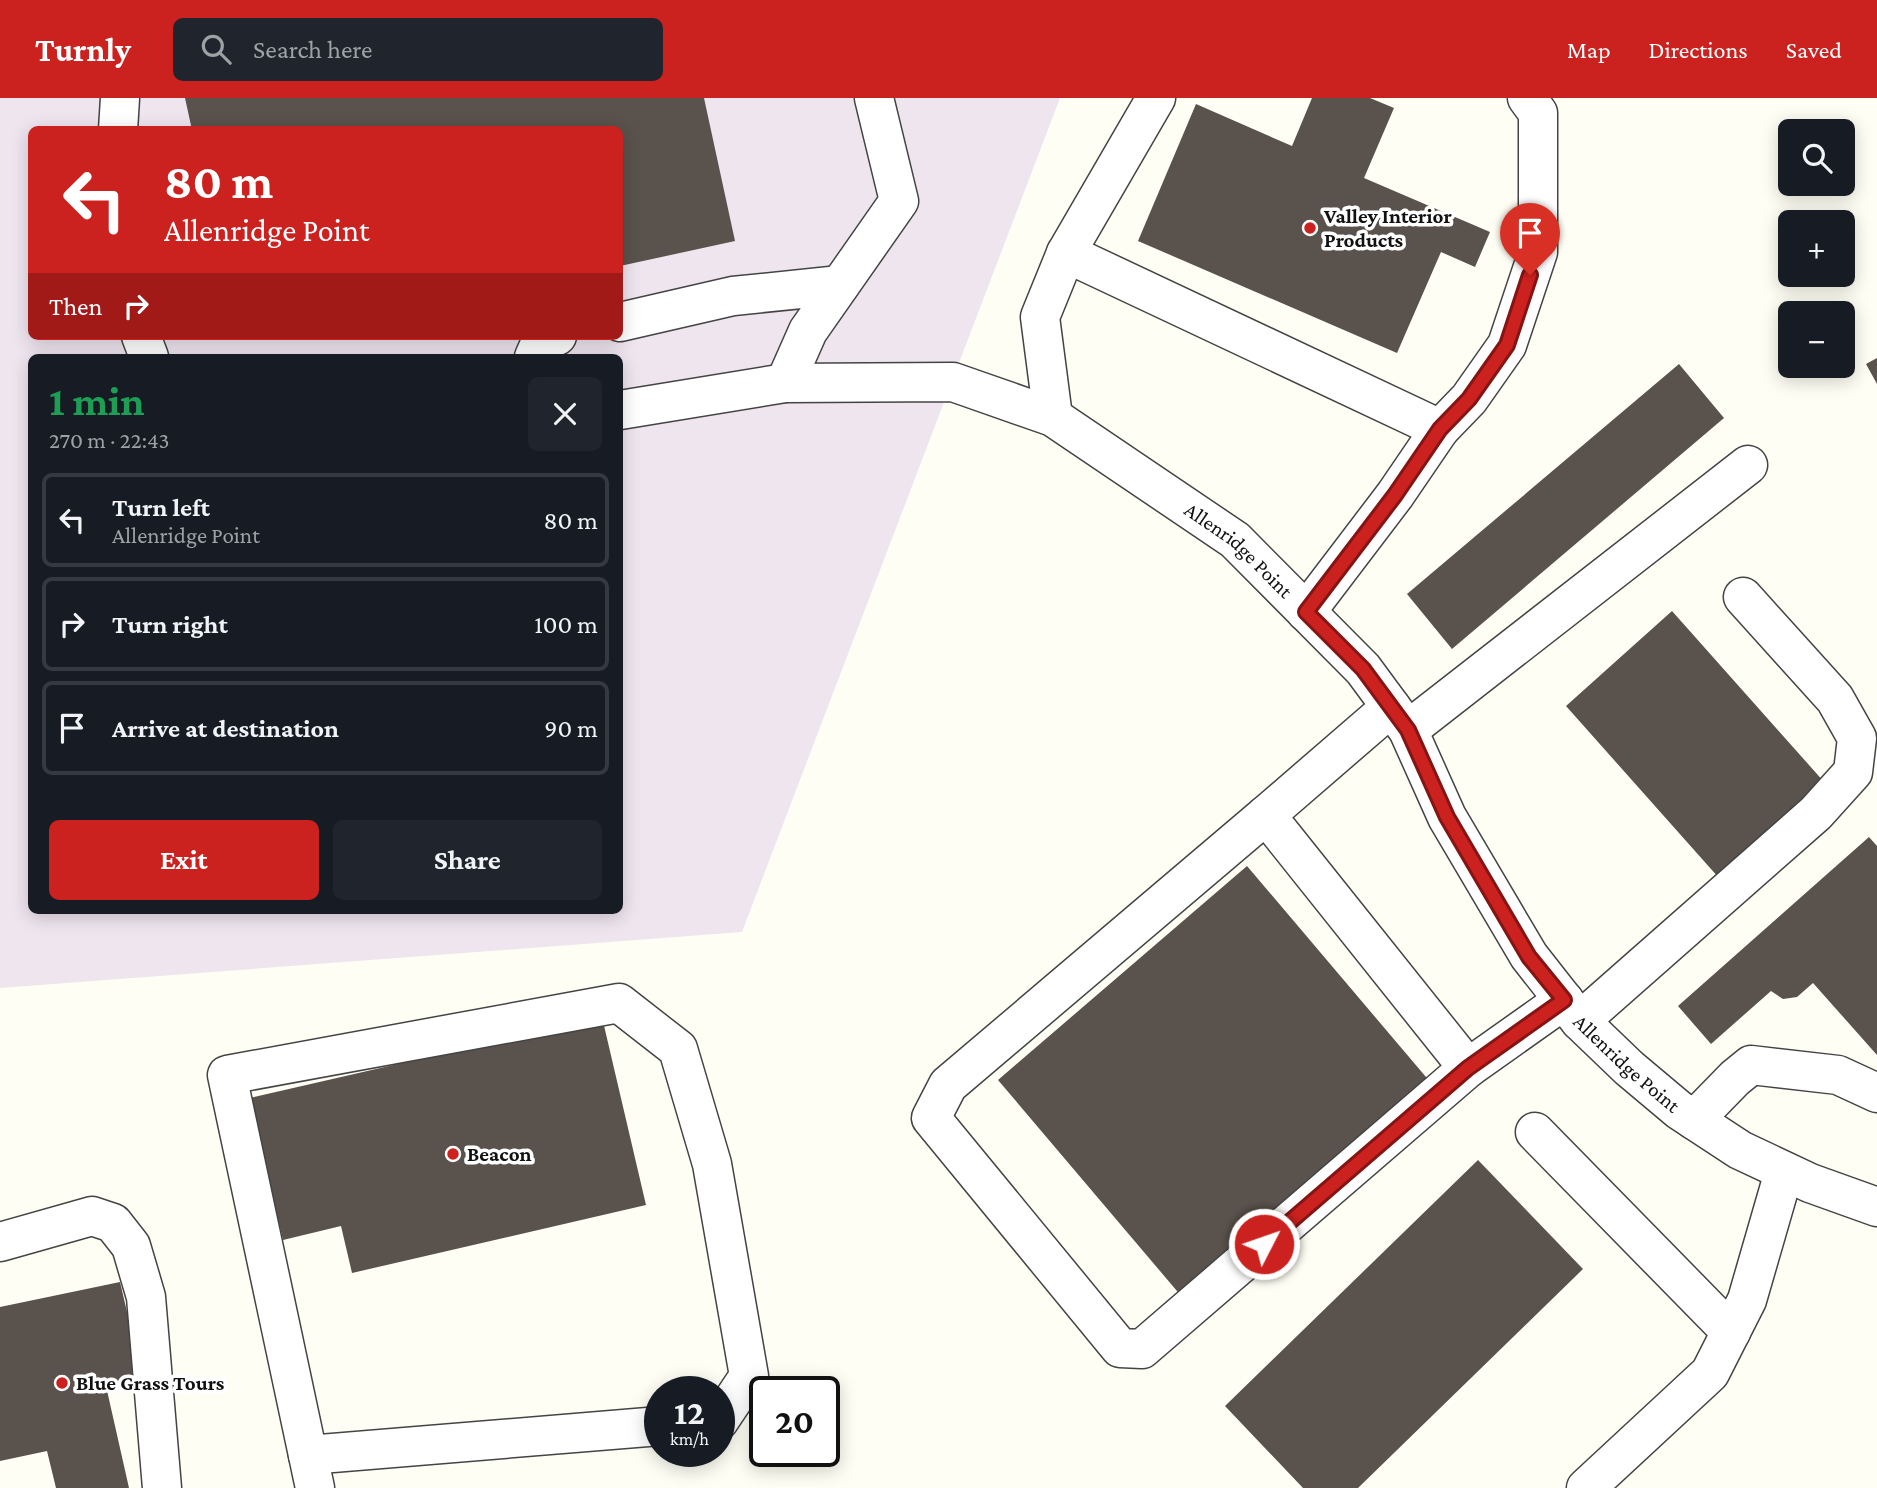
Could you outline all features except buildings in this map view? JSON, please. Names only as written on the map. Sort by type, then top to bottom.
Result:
[{"type":"street","points":[[118,126],[120,98]]},
{"type":"street","points":[[785,383],[808,331],[899,201],[874,98]]},
{"type":"street","points":[[1053,416],[1040,317],[1066,254],[1156,98]]},
{"type":"street","points":[[1306,612],[1395,495],[1440,429],[1469,399],[1507,345],[1538,252],[1538,113],[1527,98]]},
{"type":"street","points":[[1066,254],[1440,429]]},
{"type":"street","points":[[623,321],[733,296],[840,285]]},
{"type":"street","name":"Allenridge Point","points":[[623,410],[785,383],[953,382],[1053,416],[1235,540],[1363,669],[1399,718],[1447,817],[1529,957],[1572,1010],[1629,1068],[1695,1120],[1740,1150],[1784,1172],[1877,1207]]},
{"type":"street","points":[[1743,597],[1835,699],[1857,738],[1853,772],[1816,813],[1572,1010],[1468,1068],[1142,1349],[1120,1348],[931,1118],[948,1085],[1266,815],[1748,465]]},
{"type":"street","points":[[1266,815],[1468,1068]]},
{"type":"street","points":[[644,1428],[311,1472],[227,1075],[619,1003],[678,1049],[712,1164],[749,1376],[735,1397]]},
{"type":"street","points":[[1695,1120],[1734,1077],[1751,1065],[1838,1074],[1877,1093]]},
{"type":"street","points":[[1535,1132],[1731,1332]]},
{"type":"street","points":[[1587,1488],[1710,1373],[1747,1300],[1784,1172]]},
{"type":"street","points":[[0,1242],[92,1216],[113,1223],[131,1246],[146,1297],[162,1488]]},
{"type":"shaded area","points":[[0,98],[1060,98],[742,932],[0,988]]},
{"type":"place","name":"Valley Interior Products","points":[[1310,228]]},
{"type":"place","name":"Beacon","points":[[453,1154]]},
{"type":"place","name":"Blue Grass Tours","points":[[62,1383]]},
{"type":"route","points":[[1264,1244],[1468,1068],[1564,1000],[1529,957],[1447,817],[1408,730],[1363,669],[1306,612],[1395,495],[1440,429],[1469,399],[1507,345],[1530,275]]}]
